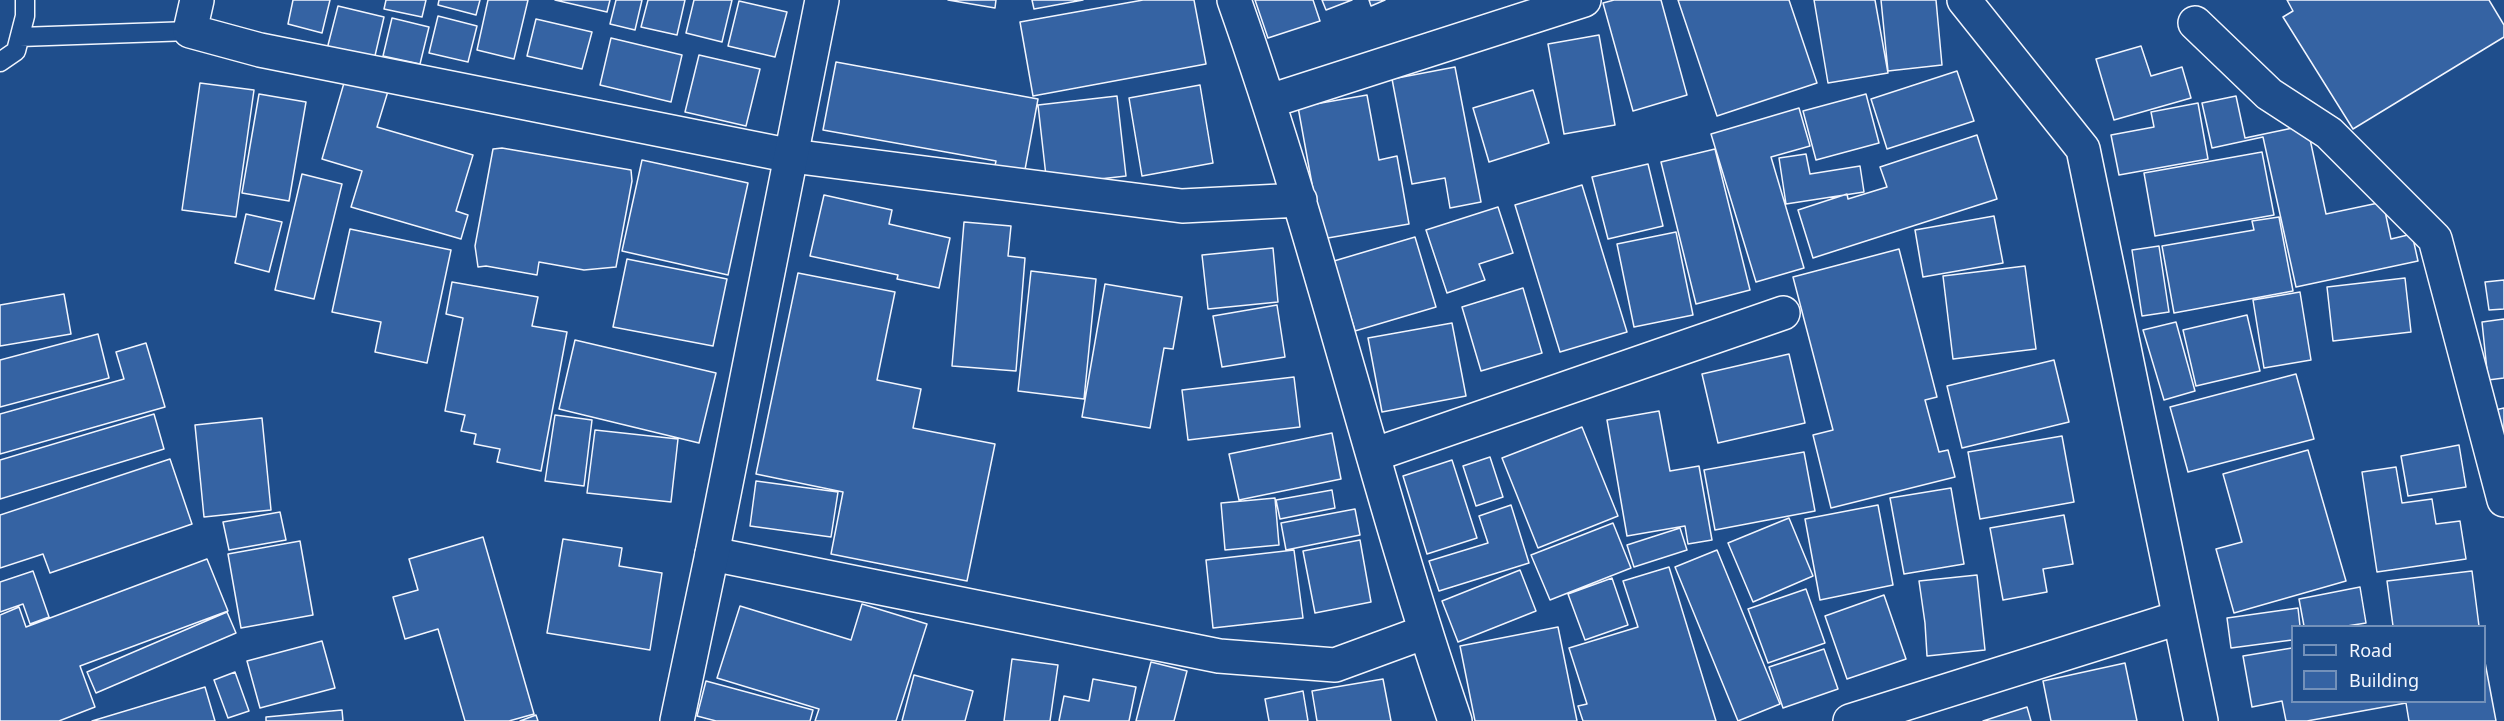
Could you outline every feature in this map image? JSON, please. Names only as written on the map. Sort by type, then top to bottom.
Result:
[{"type":"street","points":[[197,0],[190,31],[260,50],[792,156],[1182,206],[1300,200]]},
{"type":"street","points":[[677,721],[822,0]]},
{"type":"street","points":[[1234,0],[1270,101],[1425,632],[1455,721]]},
{"type":"street","points":[[1270,101],[1584,0]]},
{"type":"street","points":[[1964,0],[2083,149],[2201,721]]},
{"type":"street","points":[[2195,23],[2268,94],[2329,133],[2435,239],[2504,500]]},
{"type":"street","points":[[1373,455],[1783,313]]},
{"type":"street","points":[[712,554],[1219,656],[1335,664],[1425,632]]},
{"type":"street","points":[[1850,721],[2178,618]]},
{"type":"lane","points":[[0,62],[16,51],[25,16],[25,0]]},
{"type":"lane","points":[[20,37],[190,31]]},
{"type":"building","points":[[293,0],[330,0],[322,33],[288,24]]},
{"type":"building","points":[[386,0],[426,0],[422,17],[384,9]]},
{"type":"building","points":[[439,0],[480,0],[476,15],[438,5]]},
{"type":"building","points":[[488,0],[528,0],[514,59],[477,50]]},
{"type":"building","points":[[555,0],[610,0],[607,12]]},
{"type":"building","points":[[616,0],[642,0],[635,30],[610,24]]},
{"type":"building","points":[[648,0],[685,0],[677,35],[641,27]]},
{"type":"building","points":[[694,0],[732,0],[722,42],[686,33]]},
{"type":"building","points":[[948,0],[996,0],[995,8]]},
{"type":"building","points":[[1032,0],[1083,0],[1034,9]]},
{"type":"building","points":[[1143,0],[1194,0],[1206,64],[1033,96],[1020,22]]},
{"type":"building","points":[[1255,0],[1313,0],[1320,21],[1268,38]]},
{"type":"building","points":[[1322,0],[1352,0],[1326,10]]},
{"type":"building","points":[[1369,0],[1385,0],[1371,6]]},
{"type":"building","points":[[1614,0],[1661,0],[1687,95],[1633,111],[1603,3]]},
{"type":"building","points":[[1678,0],[1789,0],[1817,83],[1717,116]]},
{"type":"building","points":[[1814,0],[1875,0],[1888,73],[1828,83]]},
{"type":"building","points":[[1881,0],[1936,0],[1942,65],[1888,71]]},
{"type":"building","points":[[2287,0],[2489,0],[2504,25],[2504,37],[2353,129],[2283,17],[2293,11]]},
{"type":"building","points":[[739,1],[787,12],[775,57],[728,46]]},
{"type":"building","points":[[338,6],[384,17],[374,60],[327,49]]},
{"type":"building","points":[[438,16],[477,26],[468,62],[429,53]]},
{"type":"building","points":[[392,18],[429,27],[420,64],[383,56]]},
{"type":"building","points":[[536,19],[592,32],[582,69],[527,56]]},
{"type":"building","points":[[1599,35],[1615,125],[1564,134],[1548,44]]},
{"type":"building","points":[[611,38],[682,55],[671,102],[600,85]]},
{"type":"building","points":[[2141,46],[2151,76],[2182,67],[2191,98],[2114,120],[2096,59]]},
{"type":"building","points":[[699,55],[760,69],[746,126],[685,112]]},
{"type":"building","points":[[836,62],[1038,99],[1024,175],[994,170],[996,161],[823,130]]},
{"type":"building","points":[[1455,67],[1481,202],[1450,208],[1445,178],[1412,184],[1392,79]]},
{"type":"building","points":[[1957,71],[1974,121],[1887,149],[1871,99]]},
{"type":"building","points":[[346,76],[389,88],[377,127],[473,155],[456,211],[468,215],[461,239],[351,207],[362,171],[322,159]]},
{"type":"building","points":[[200,83],[254,90],[236,217],[182,210]]},
{"type":"building","points":[[1200,85],[1213,163],[1142,176],[1129,98]]},
{"type":"building","points":[[1533,90],[1549,143],[1489,162],[1473,108]]},
{"type":"building","points":[[259,94],[306,102],[289,201],[242,193]]},
{"type":"building","points":[[1866,94],[1879,143],[1816,160],[1803,111]]},
{"type":"building","points":[[1367,95],[1379,160],[1397,156],[1409,224],[1322,239],[1298,107]]},
{"type":"building","points":[[1117,96],[1126,176],[1047,185],[1038,105]]},
{"type":"building","points":[[2236,96],[2245,138],[2307,125],[2326,214],[2383,202],[2391,239],[2412,234],[2418,261],[2296,287],[2263,137],[2212,148],[2202,103]]},
{"type":"building","points":[[2198,103],[2208,159],[2119,175],[2111,135],[2154,127],[2151,112]]},
{"type":"building","points":[[1799,108],[1810,146],[1771,157],[1804,268],[1756,282],[1711,134]]},
{"type":"building","points":[[1977,135],[1997,199],[1813,258],[1798,210],[1847,194],[1848,199],[1887,187],[1880,167]]},
{"type":"building","points":[[502,148],[631,170],[632,181],[616,267],[584,270],[539,262],[537,275],[486,266],[478,267],[475,246],[493,149]]},
{"type":"building","points":[[1715,149],[1750,290],[1696,304],[1661,162]]},
{"type":"building","points":[[2262,152],[2274,215],[2155,236],[2144,173]]},
{"type":"building","points":[[1806,154],[1810,174],[1860,166],[1864,192],[1786,204],[1779,158]]},
{"type":"building","points":[[642,160],[748,183],[728,275],[622,251]]},
{"type":"building","points":[[1648,164],[1663,226],[1608,239],[1592,177]]},
{"type":"building","points":[[302,174],[342,184],[314,299],[275,290]]},
{"type":"building","points":[[1582,185],[1627,332],[1560,352],[1515,205]]},
{"type":"building","points":[[824,195],[892,210],[889,224],[950,238],[939,288],[897,279],[898,275],[810,256]]},
{"type":"building","points":[[1498,207],[1513,253],[1479,264],[1485,280],[1447,293],[1426,230]]},
{"type":"building","points":[[246,214],[282,222],[269,272],[235,263]]},
{"type":"building","points":[[1994,216],[2003,263],[1923,277],[1915,230]]},
{"type":"building","points":[[2279,217],[2293,291],[2174,313],[2162,246],[2254,230],[2252,221]]},
{"type":"building","points":[[964,222],[1011,226],[1008,256],[1025,258],[1016,371],[952,366]]},
{"type":"building","points":[[350,229],[451,250],[427,363],[375,352],[381,322],[332,312]]},
{"type":"building","points":[[1676,232],[1693,315],[1634,327],[1617,244]]},
{"type":"building","points":[[1415,237],[1436,307],[1355,331],[1334,261]]},
{"type":"building","points":[[2159,246],[2169,312],[2142,316],[2132,250]]},
{"type":"building","points":[[1273,248],[1278,302],[1208,309],[1202,255]]},
{"type":"building","points":[[1899,249],[1937,397],[1925,400],[1939,452],[1948,450],[1955,477],[1831,508],[1813,435],[1833,430],[1793,277]]},
{"type":"building","points":[[627,259],[727,279],[713,346],[613,327]]},
{"type":"building","points":[[2025,266],[2036,349],[1953,359],[1943,276]]},
{"type":"building","points":[[1031,271],[1096,279],[1084,399],[1018,391]]},
{"type":"building","points":[[798,273],[895,292],[877,380],[921,389],[913,428],[995,444],[967,581],[831,554],[843,492],[756,474]]},
{"type":"building","points":[[2405,278],[2411,332],[2333,341],[2327,287]]},
{"type":"building","points":[[2504,280],[2504,309],[2489,310],[2485,282]]},
{"type":"building","points":[[452,282],[538,297],[532,326],[567,332],[541,471],[497,462],[500,449],[474,444],[476,434],[461,431],[465,415],[445,411],[463,318],[446,314]]},
{"type":"building","points":[[1105,284],[1182,297],[1173,349],[1164,348],[1150,428],[1082,417]]},
{"type":"building","points":[[1523,288],[1542,353],[1481,371],[1462,307]]},
{"type":"building","points":[[2300,292],[2311,360],[2264,368],[2253,300]]},
{"type":"building","points":[[64,294],[71,334],[0,346],[0,305]]},
{"type":"building","points":[[1277,305],[1285,357],[1222,367],[1213,316]]},
{"type":"building","points":[[2247,315],[2260,371],[2196,386],[2183,330]]},
{"type":"building","points":[[2504,319],[2504,378],[2488,380],[2482,322]]},
{"type":"building","points":[[2176,322],[2195,391],[2164,400],[2143,330]]},
{"type":"building","points":[[1452,323],[1466,396],[1382,412],[1368,338]]},
{"type":"building","points":[[98,334],[109,378],[0,407],[0,360]]},
{"type":"building","points":[[575,340],[716,373],[699,443],[559,409]]},
{"type":"building","points":[[146,343],[165,407],[0,454],[0,414],[124,379],[116,352]]},
{"type":"building","points":[[1789,354],[1805,423],[1718,443],[1702,374]]},
{"type":"building","points":[[2054,360],[2069,422],[1962,448],[1947,386]]},
{"type":"building","points":[[2296,374],[2314,439],[2188,472],[2170,407]]},
{"type":"building","points":[[1294,377],[1300,427],[1188,440],[1182,390]]},
{"type":"building","points":[[2504,408],[2504,440],[2495,410]]},
{"type":"building","points":[[1659,411],[1670,471],[1699,466],[1712,540],[1688,544],[1685,526],[1627,536],[1607,420]]},
{"type":"building","points":[[154,414],[164,449],[0,499],[0,460]]},
{"type":"building","points":[[555,415],[592,420],[584,486],[545,481]]},
{"type":"building","points":[[262,418],[271,510],[204,517],[195,425]]},
{"type":"building","points":[[1582,427],[1618,516],[1538,548],[1502,458]]},
{"type":"building","points":[[595,430],[678,439],[671,502],[587,493]]},
{"type":"building","points":[[1332,433],[1341,479],[1239,500],[1229,454]]},
{"type":"building","points":[[2062,436],[2074,502],[1980,519],[1968,452]]},
{"type":"building","points":[[2459,445],[2466,487],[2408,496],[2401,456]]},
{"type":"building","points":[[2308,450],[2346,581],[2234,613],[2216,549],[2242,542],[2223,474]]},
{"type":"building","points":[[1804,452],[1815,511],[1715,530],[1704,470]]},
{"type":"building","points":[[1490,457],[1503,497],[1476,506],[1463,466]]},
{"type":"building","points":[[170,459],[192,524],[50,573],[43,554],[0,568],[0,515]]},
{"type":"building","points":[[1452,460],[1477,538],[1427,554],[1403,476]]},
{"type":"building","points":[[2396,467],[2402,503],[2432,499],[2436,524],[2460,521],[2466,559],[2377,572],[2362,472]]},
{"type":"building","points":[[756,481],[838,492],[831,537],[750,526]]},
{"type":"building","points":[[1951,488],[1964,564],[1904,574],[1890,498]]},
{"type":"building","points":[[1332,490],[1335,508],[1280,519],[1276,500]]},
{"type":"building","points":[[1275,498],[1279,545],[1225,550],[1221,503]]},
{"type":"building","points":[[1511,505],[1529,563],[1439,591],[1429,561],[1488,543],[1479,516]]},
{"type":"building","points":[[1878,505],[1893,585],[1820,600],[1805,519]]},
{"type":"building","points":[[1355,509],[1360,535],[1286,550],[1281,523]]},
{"type":"building","points":[[280,512],[286,540],[229,550],[223,522]]},
{"type":"building","points":[[2064,515],[2073,564],[2043,569],[2047,592],[2003,600],[1990,528]]},
{"type":"building","points":[[1789,518],[1813,576],[1753,602],[1728,543]]},
{"type":"building","points":[[1613,523],[1631,568],[1550,600],[1531,555]]},
{"type":"building","points":[[1680,528],[1687,550],[1634,567],[1627,545]]},
{"type":"building","points":[[483,537],[534,714],[509,721],[465,721],[438,629],[405,639],[393,597],[418,590],[409,559]]},
{"type":"building","points":[[563,539],[622,548],[619,566],[662,573],[650,650],[547,633]]},
{"type":"building","points":[[1360,540],[1371,602],[1315,613],[1303,551]]},
{"type":"building","points":[[300,541],[313,615],[241,628],[228,554]]},
{"type":"building","points":[[1294,550],[1303,618],[1213,628],[1206,560]]},
{"type":"building","points":[[1717,550],[1780,704],[1738,721],[1675,567]]},
{"type":"building","points":[[207,559],[228,611],[80,666],[95,707],[59,721],[0,721],[0,615],[19,607],[26,627]]},
{"type":"building","points":[[1669,567],[1716,721],[1583,721],[1578,706],[1587,704],[1569,648],[1638,627],[1623,581]]},
{"type":"building","points":[[1520,570],[1536,611],[1458,642],[1442,601]]},
{"type":"building","points":[[33,571],[49,617],[30,624],[23,604],[0,612],[0,582]]},
{"type":"building","points":[[2472,571],[2479,625],[2393,625],[2387,581]]},
{"type":"building","points":[[1977,575],[1985,650],[1927,656],[1919,581]]},
{"type":"building","points":[[1612,578],[1628,625],[1585,640],[1568,594]]},
{"type":"building","points":[[2360,587],[2366,623],[2304,625],[2299,599]]},
{"type":"building","points":[[1806,589],[1825,643],[1768,663],[1748,609]]},
{"type":"building","points":[[1884,595],[1906,659],[1847,679],[1825,616]]},
{"type":"building","points":[[862,604],[927,624],[896,721],[815,721],[819,709],[717,678],[740,606],[851,640]]},
{"type":"building","points":[[2298,608],[2300,625],[2291,625],[2291,640],[2231,648],[2227,618]]},
{"type":"building","points":[[227,612],[236,633],[96,693],[87,672]]},
{"type":"building","points":[[1558,627],[1577,721],[1475,721],[1460,646]]},
{"type":"building","points":[[322,641],[335,688],[260,708],[247,661]]},
{"type":"building","points":[[2291,648],[2291,703],[2406,703],[2307,721],[2286,721],[2282,701],[2252,707],[2243,656]]},
{"type":"building","points":[[1824,649],[1838,689],[1783,708],[1769,667]]},
{"type":"building","points":[[1012,659],[1058,665],[1050,721],[1004,721]]},
{"type":"building","points":[[1151,662],[1187,671],[1174,721],[1136,721]]},
{"type":"building","points":[[2125,663],[2137,721],[2051,721],[2043,681]]},
{"type":"building","points":[[2486,668],[2496,721],[2409,721],[2406,703],[2486,703]]},
{"type":"building","points":[[235,672],[249,711],[228,718],[214,680]]},
{"type":"building","points":[[914,675],[973,691],[965,721],[902,721]]},
{"type":"building","points":[[1093,679],[1136,687],[1129,721],[1059,721],[1064,696],[1089,701]]},
{"type":"building","points":[[1383,679],[1391,721],[1317,721],[1312,691]]},
{"type":"building","points":[[706,681],[813,710],[810,721],[716,721],[697,716]]},
{"type":"building","points":[[205,687],[215,721],[92,721]]},
{"type":"building","points":[[1303,691],[1308,721],[1269,721],[1265,699]]},
{"type":"building","points":[[2027,707],[2031,721],[1983,721]]},
{"type":"building","points":[[342,710],[343,721],[266,721],[266,717]]},
{"type":"building","points":[[536,715],[538,721],[520,721]]}]
